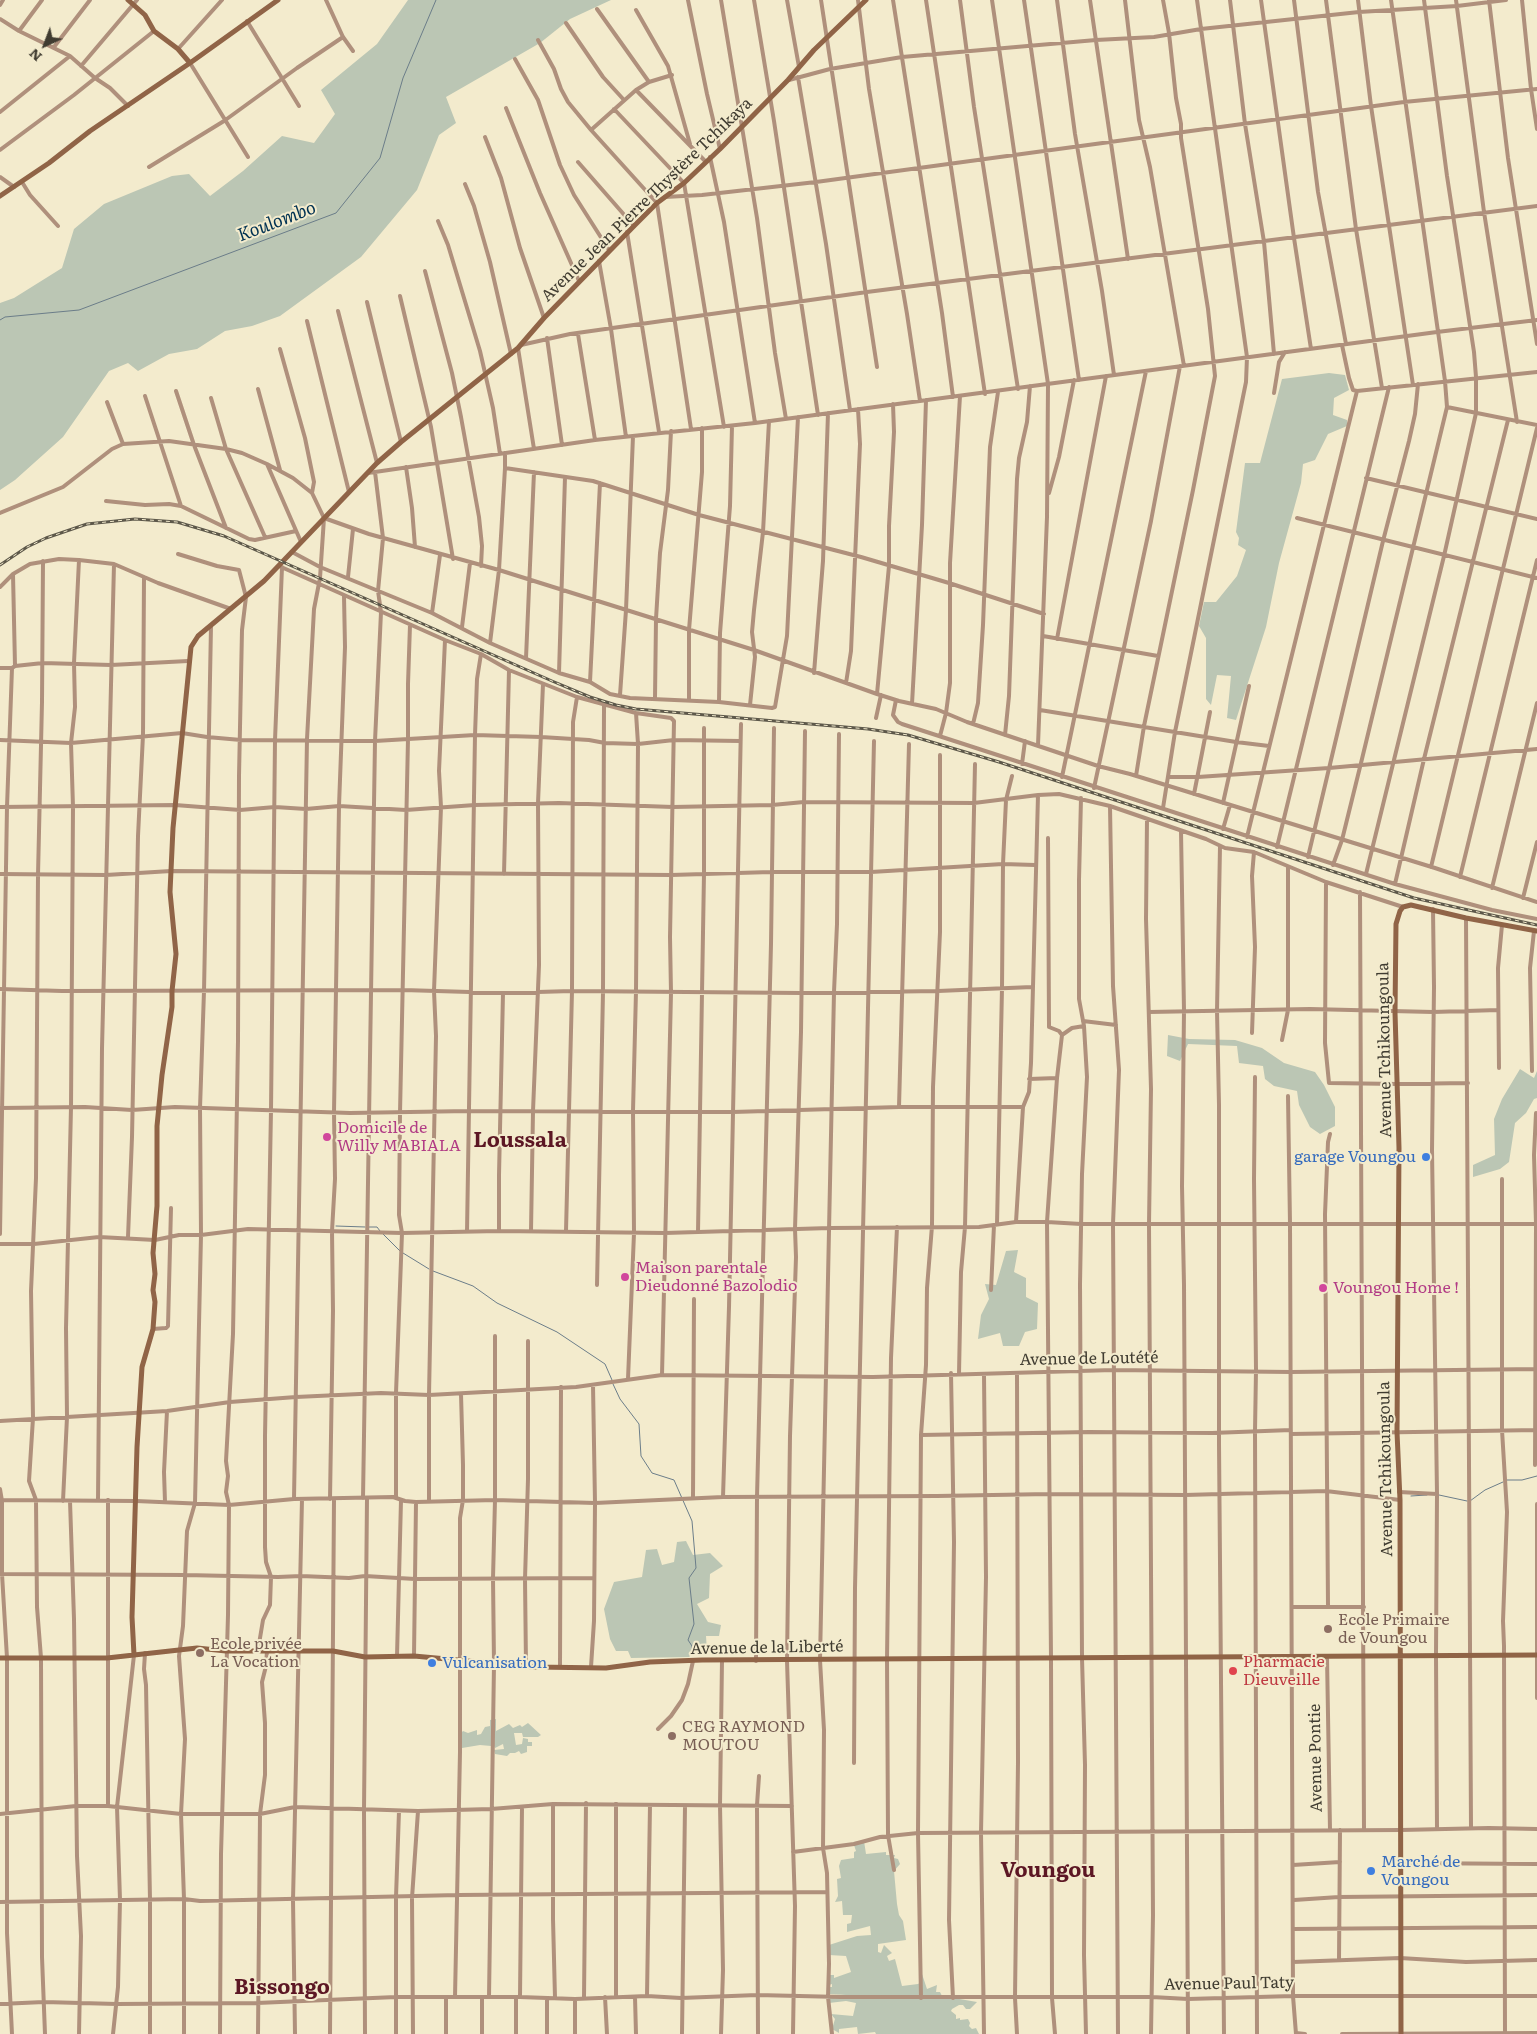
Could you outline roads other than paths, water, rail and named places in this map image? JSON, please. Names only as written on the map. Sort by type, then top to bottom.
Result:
[{"type":"street","points":[[0,5],[4,0]]},
{"type":"street","points":[[19,31],[42,0]]},
{"type":"street","points":[[54,47],[90,0]]},
{"type":"street","points":[[128,0],[135,2],[154,31],[178,49],[190,63],[224,121],[248,157]]},
{"type":"street","points":[[178,49],[222,0]]},
{"type":"street","points":[[0,196],[49,164],[90,130],[128,106],[278,0]]},
{"type":"street","points":[[326,0],[343,37],[353,51]]},
{"type":"street","points":[[688,0],[706,94],[720,149]]},
{"type":"street","points":[[721,0],[752,189],[786,419]]},
{"type":"street","points":[[754,0],[818,414]]},
{"type":"street","points":[[787,0],[799,67]]},
{"type":"street","points":[[821,0],[830,69],[867,292],[877,367]]},
{"type":"street","points":[[858,0],[866,63],[920,401]]},
{"type":"street","name":"Avenue Jean Pierre Thystère Tchikaya","points":[[134,1654],[132,1617],[139,1411],[142,1366],[153,1329],[157,1126],[172,1007],[176,954],[170,892],[171,871],[175,805],[188,661],[191,647],[211,626],[280,566],[377,463],[520,347],[544,318],[609,250],[658,203],[684,183],[720,149],[866,0]]},
{"type":"street","points":[[893,0],[953,397]]},
{"type":"street","points":[[926,0],[985,394]]},
{"type":"street","points":[[960,0],[982,160],[1018,389]]},
{"type":"street","points":[[992,0],[1048,384],[1044,614],[1038,745]]},
{"type":"street","points":[[1024,0],[1063,268],[1076,380],[1059,457],[1047,499]]},
{"type":"street","points":[[1057,0],[1077,147],[1102,291],[1114,375]]},
{"type":"street","points":[[1090,0],[1109,142],[1128,259]]},
{"type":"street","points":[[1094,788],[1110,720],[1182,366],[1166,254],[1150,167],[1142,138],[1125,0]]},
{"type":"street","points":[[1136,776],[1144,726],[1215,376],[1215,362],[1181,133],[1170,33],[1163,0]]},
{"type":"street","points":[[1162,808],[1175,732],[1246,382],[1247,357],[1197,0]]},
{"type":"street","points":[[1230,0],[1245,124],[1264,242],[1274,354]]},
{"type":"street","points":[[1261,0],[1311,349]]},
{"type":"street","points":[[1247,837],[1354,390],[1325,234],[1294,0]]},
{"type":"street","points":[[1326,0],[1356,229],[1382,388]]},
{"type":"street","points":[[1358,0],[1371,106],[1413,385]]},
{"type":"street","points":[[1333,864],[1342,840],[1362,764],[1447,406],[1391,0]]},
{"type":"street","points":[[1366,874],[1418,655],[1444,556],[1476,413],[1476,377],[1470,328],[1452,216],[1424,0]]},
{"type":"street","points":[[1456,0],[1484,212],[1517,422]]},
{"type":"street","points":[[788,80],[830,69],[902,57],[934,56],[966,51],[1131,37],[1154,37],[1170,33],[1233,25],[1359,12],[1457,6],[1506,0]]},
{"type":"street","points":[[1522,0],[1537,129]]},
{"type":"street","points":[[1489,1],[1516,208],[1535,321],[1537,344]]},
{"type":"street","points":[[82,66],[135,2]]},
{"type":"street","points":[[597,9],[649,82]]},
{"type":"street","points":[[636,10],[661,51],[672,75],[690,144]]},
{"type":"street","points":[[0,19],[19,31],[70,56],[95,78],[110,88],[128,106]]},
{"type":"street","points":[[247,21],[299,106]]},
{"type":"street","points":[[566,23],[603,76],[624,100]]},
{"type":"street","points":[[0,150],[154,31]]},
{"type":"street","points":[[149,167],[224,121],[343,37]]},
{"type":"street","points":[[538,40],[554,69],[565,97],[591,130],[658,203],[691,429]]},
{"type":"street","points":[[0,112],[70,56]]},
{"type":"street","points":[[516,59],[538,100],[560,165],[574,195],[609,250]]},
{"type":"street","points":[[591,130],[636,90],[649,82],[672,75]]},
{"type":"street","points":[[798,77],[816,182],[850,410]]},
{"type":"street","points":[[665,197],[718,194],[816,182],[1340,112],[1371,106],[1537,89]]},
{"type":"street","points":[[636,90],[708,160],[718,194],[755,423]]},
{"type":"street","points":[[506,108],[540,193],[579,281]]},
{"type":"street","points":[[614,108],[684,183],[688,196],[724,427]]},
{"type":"street","points":[[485,137],[501,178],[520,248],[544,318]]},
{"type":"street","points":[[578,162],[634,226]]},
{"type":"street","points":[[0,177],[14,187]]},
{"type":"street","points":[[22,182],[30,195],[58,226]]},
{"type":"street","points":[[465,184],[474,206],[490,262],[511,354]]},
{"type":"street","points":[[534,449],[520,347],[547,338],[832,296],[1096,264],[1537,206]]},
{"type":"street","points":[[438,221],[448,245],[486,374],[505,468],[498,570],[490,642]]},
{"type":"street","points":[[627,232],[659,432]]},
{"type":"street","points":[[600,261],[626,437]]},
{"type":"street","points":[[424,271],[457,398],[469,458],[480,526],[481,566]]},
{"type":"street","points":[[400,296],[429,419],[453,558]]},
{"type":"street","points":[[367,302],[401,442]]},
{"type":"street","points":[[338,311],[377,463]]},
{"type":"street","points":[[307,320],[349,492]]},
{"type":"street","points":[[368,473],[595,440],[659,432],[724,427],[893,404],[985,394],[1030,386],[1374,340],[1535,321]]},
{"type":"street","points":[[578,334],[595,440]]},
{"type":"street","points":[[547,338],[562,445]]},
{"type":"street","points":[[280,348],[305,438],[314,482],[312,493]]},
{"type":"street","points":[[1274,393],[1279,362],[1285,352]]},
{"type":"street","points":[[1062,777],[1146,371]]},
{"type":"street","points":[[1354,390],[1537,372]]},
{"type":"street","points":[[1057,639],[1106,376]]},
{"type":"street","points":[[1308,857],[1415,414],[1418,384]]},
{"type":"street","points":[[1005,735],[1009,696],[1017,479],[1030,386]]},
{"type":"street","points":[[1277,847],[1389,387]]},
{"type":"street","points":[[258,389],[280,470]]},
{"type":"street","points":[[176,391],[194,445],[226,528]]},
{"type":"street","points":[[973,724],[978,703],[990,447],[998,392]]},
{"type":"street","points":[[145,396],[181,506]]},
{"type":"street","points":[[940,736],[946,713],[950,683],[949,583],[960,396]]},
{"type":"street","points":[[210,398],[226,449],[265,538]]},
{"type":"street","points":[[912,704],[926,442],[926,400]]},
{"type":"street","points":[[107,402],[123,444]]},
{"type":"street","points":[[876,718],[889,566],[894,432],[893,404]]},
{"type":"street","points":[[1431,867],[1537,427],[1447,406]]},
{"type":"street","points":[[846,683],[851,651],[860,444],[858,409]]},
{"type":"street","points":[[814,673],[823,548],[828,413]]},
{"type":"street","points":[[292,552],[320,566],[432,613],[559,673],[590,682],[610,694],[630,698],[719,702],[774,708],[787,636],[790,606],[791,540],[798,417]]},
{"type":"street","points":[[1395,884],[1508,420]]},
{"type":"street","points":[[750,705],[754,650],[752,632],[763,532],[769,421]]},
{"type":"street","points":[[719,702],[720,640],[732,426]]},
{"type":"street","points":[[689,700],[689,630],[702,472],[702,428]]},
{"type":"street","points":[[654,698],[660,553],[667,505],[671,431]]},
{"type":"street","points":[[620,695],[626,610],[633,436]]},
{"type":"street","points":[[0,513],[63,487],[112,449],[123,444],[169,441],[242,453],[280,470],[312,493],[324,518],[320,584],[314,609],[307,739],[294,1500]]},
{"type":"street","points":[[267,464],[302,542]]},
{"type":"street","points":[[406,467],[415,547]]},
{"type":"street","points":[[505,468],[600,483],[699,515],[855,556],[984,593],[1044,614]]},
{"type":"street","points":[[365,2034],[366,1231],[375,740],[381,612],[378,590],[383,538],[375,472]]},
{"type":"street","points":[[526,658],[534,472]]},
{"type":"street","points":[[559,673],[566,477]]},
{"type":"street","points":[[1366,478],[1537,519]]},
{"type":"street","points":[[590,682],[600,483]]},
{"type":"street","points":[[106,501],[181,506],[249,539],[265,538],[296,531]]},
{"type":"street","points":[[324,518],[353,529],[498,570],[754,650],[814,673],[896,700],[936,709],[973,724],[1098,766],[1373,849],[1537,902]]},
{"type":"street","points":[[1297,518],[1414,549],[1535,577]]},
{"type":"street","points":[[348,577],[353,529]]},
{"type":"street","points":[[178,554],[222,568],[239,570],[246,597],[242,630],[239,776],[235,1230],[230,1402],[226,1461],[228,1476],[226,1492],[229,1505],[222,1814],[220,2034]]},
{"type":"street","points":[[432,613],[440,555]]},
{"type":"street","points":[[63,1501],[68,1417],[66,1370],[71,1107],[71,743],[75,707],[74,663],[78,560]]},
{"type":"street","points":[[0,587],[13,574],[30,564],[43,561],[78,560],[114,564],[231,609]]},
{"type":"street","points":[[1460,877],[1535,577],[1537,560]]},
{"type":"street","points":[[43,561],[34,1244],[31,1290],[33,1418],[30,1481],[36,1500],[36,1607],[41,1658],[41,1810],[45,2034]]},
{"type":"street","points":[[462,627],[470,563]]},
{"type":"street","points":[[98,1500],[99,1237],[102,1185],[106,875],[114,564]]},
{"type":"street","points":[[258,1650],[263,1620],[270,1605],[271,1577],[266,1562],[265,1547],[265,1400],[267,1229],[271,1110],[275,740],[280,566],[344,596],[480,654],[509,670],[543,684],[604,705],[673,719],[671,993],[662,1375]]},
{"type":"street","points":[[0,1234],[2,989],[6,807],[13,667],[13,574]]},
{"type":"street","points":[[128,1237],[139,806],[143,735],[144,576]]},
{"type":"street","points":[[330,2034],[333,1577],[332,1231],[335,1179],[334,1112],[345,647],[344,596]]},
{"type":"street","points":[[397,1656],[399,1498],[396,1393],[402,1233],[399,1215],[400,1113],[410,625]]},
{"type":"street","points":[[184,2034],[184,1899],[181,1814],[185,1739],[180,1650],[187,1531],[195,1503],[201,1235],[200,1108],[211,626]]},
{"type":"street","points":[[1043,636],[1158,656]]},
{"type":"street","points":[[429,1502],[431,1232],[436,1036],[434,991],[441,807],[440,738],[445,640]]},
{"type":"street","points":[[467,1232],[469,992],[477,672],[480,654]]},
{"type":"street","points":[[0,668],[43,663],[111,665],[188,661]]},
{"type":"street","points":[[504,874],[509,670]]},
{"type":"street","points":[[531,1231],[533,1111],[538,993],[538,803],[543,684]]},
{"type":"street","points":[[1223,803],[1249,686]]},
{"type":"street","points":[[566,1231],[572,991],[573,722],[577,697]]},
{"type":"street","points":[[896,700],[893,715],[898,722],[1094,788],[1162,808],[1395,884],[1537,919]]},
{"type":"street","points":[[1492,888],[1537,703]]},
{"type":"street","points":[[597,1285],[599,1111],[603,992],[604,705]]},
{"type":"street","points":[[1040,710],[1269,746]]},
{"type":"street","points":[[1194,794],[1210,712]]},
{"type":"street","points":[[628,1379],[634,1233],[633,1111],[638,744],[636,713]]},
{"type":"street","points":[[723,1497],[741,806],[740,741],[742,724]]},
{"type":"street","points":[[698,1232],[704,873],[704,728]]},
{"type":"street","points":[[756,1661],[757,1497],[774,728]]},
{"type":"street","points":[[793,2034],[794,1893],[787,1661],[805,731]]},
{"type":"street","points":[[0,740],[71,743],[143,735],[182,733],[241,740],[375,740],[475,735],[574,739],[604,744],[638,744],[674,740],[740,741]]},
{"type":"street","points":[[832,2034],[828,1997],[827,1874],[823,1848],[824,1730],[820,1660],[838,872],[839,734]]},
{"type":"street","points":[[854,1763],[860,1376],[874,741]]},
{"type":"street","points":[[1022,764],[1025,742]]},
{"type":"street","points":[[899,1107],[909,744]]},
{"type":"street","points":[[1168,777],[1198,777],[1329,768],[1537,750]]},
{"type":"street","points":[[921,1998],[918,1833],[922,1434],[928,1326],[927,1288],[932,1226],[933,1079],[938,991],[940,756]]},
{"type":"street","points":[[959,1374],[961,1272],[965,1227],[975,764]]},
{"type":"street","points":[[991,1290],[1000,1106],[1003,864],[1006,800],[1012,776]]},
{"type":"street","points":[[0,807],[175,805],[240,810],[275,807],[340,806],[406,810],[538,803],[672,807],[772,805],[804,802],[974,803],[1060,794],[1110,806],[1206,839],[1220,846],[1254,852],[1326,882],[1404,907],[1419,905],[1466,918],[1535,931],[1530,968],[1532,1072]]},
{"type":"street","points":[[1016,1222],[1024,1106],[1029,1092],[1030,1078],[1038,795]]},
{"type":"street","points":[[1081,798],[1078,880],[1079,1000],[1084,1026],[1087,1099],[1081,1224],[1082,1658],[1085,1765],[1086,2034]]},
{"type":"street","points":[[1223,829],[1230,805]]},
{"type":"street","points":[[1110,806],[1113,986],[1119,1090],[1113,1224],[1118,2034]]},
{"type":"street","points":[[1147,819],[1146,919],[1151,1089],[1149,1224],[1152,1830],[1151,2034]]},
{"type":"street","points":[[1181,830],[1184,1011],[1183,1224],[1188,2034]]},
{"type":"street","points":[[1048,838],[1049,1027],[1062,1035]]},
{"type":"street","points":[[1524,898],[1537,842]]},
{"type":"street","points":[[1220,846],[1217,1011],[1224,2034]]},
{"type":"street","points":[[1252,1033],[1255,946],[1252,876],[1254,852]]},
{"type":"street","points":[[0,874],[106,875],[171,871],[339,874],[671,875],[771,872],[872,872],[973,865],[1035,865]]},
{"type":"street","points":[[1282,1040],[1288,1010],[1288,867]]},
{"type":"street","points":[[1326,882],[1328,1080],[1331,1084],[1434,1084],[1468,1082]]},
{"type":"street","points":[[1360,892],[1364,1830]]},
{"type":"street","name":"Avenue Tchikoungoula","points":[[1401,2034],[1400,1500],[1397,1432],[1399,1148],[1395,1012],[1396,924],[1398,914],[1404,907]]},
{"type":"street","points":[[1432,909],[1434,1012],[1432,1150],[1437,1494],[1438,1829]]},
{"type":"street","points":[[1466,918],[1471,1828]]},
{"type":"street","points":[[1499,1068],[1498,968],[1502,925]]},
{"type":"street","points":[[2,989],[37,991],[337,992],[403,990],[503,993],[572,991],[801,993],[938,991],[1032,987]]},
{"type":"street","points":[[499,1231],[503,993]]},
{"type":"street","points":[[1149,1012],[1288,1010],[1434,1012],[1498,1010]]},
{"type":"street","points":[[1083,1021],[1116,1024]]},
{"type":"street","points":[[1055,2034],[1052,1998],[1047,1222],[1057,1078],[1062,1035],[1072,1028],[1084,1026]]},
{"type":"street","points":[[1256,1077],[1254,1224],[1258,2034]]},
{"type":"street","points":[[1030,1078],[1057,1078]]},
{"type":"street","points":[[1288,1096],[1294,1900],[1293,1996],[1296,2033],[1305,2034]]},
{"type":"street","points":[[1,1108],[71,1107],[132,1110],[200,1108],[400,1113],[434,1111],[733,1112],[899,1107],[1024,1106]]},
{"type":"street","points":[[1535,1465],[1537,1430],[1534,1155],[1536,1113]]},
{"type":"street","points":[[1328,1606],[1326,1225],[1328,1142],[1330,1134]]},
{"type":"street","points":[[1502,1179],[1502,1430],[1507,1512],[1503,1621],[1506,1896],[1505,2033]]},
{"type":"street","points":[[153,1329],[166,1328],[168,1326],[170,1208]]},
{"type":"street","points":[[0,1244],[34,1244],[99,1237],[128,1237],[155,1240],[235,1230],[267,1229],[402,1233],[499,1231],[665,1233],[730,1230],[965,1227],[1016,1222],[1326,1225],[1536,1224]]},
{"type":"street","points":[[894,1870],[888,1835],[887,1659],[891,1496],[891,1376],[897,1227]]},
{"type":"street","points":[[693,1497],[694,1299]]},
{"type":"street","points":[[488,1997],[494,1664],[492,1578],[495,1500],[495,1336]]},
{"type":"street","points":[[526,1666],[525,1579],[528,1341]]},
{"type":"street","name":"Avenue de Loutété","points":[[0,1421],[139,1411],[167,1411],[230,1402],[296,1397],[396,1393],[462,1394],[593,1385],[662,1375],[891,1376],[1114,1370],[1256,1370],[1291,1372],[1536,1369]]},
{"type":"street","points":[[951,1373],[953,1496],[949,1920],[953,1998]]},
{"type":"street","points":[[1017,1373],[1018,1833],[1015,1998],[1017,2034]]},
{"type":"street","points":[[984,1374],[986,1495],[985,1658],[981,1833],[984,2034]]},
{"type":"street","points":[[591,1667],[594,1578],[593,1385]]},
{"type":"street","points":[[560,1667],[561,1577],[559,1502],[561,1387]]},
{"type":"street","points":[[455,1998],[461,1660],[460,1518],[463,1500],[462,1394]]},
{"type":"street","points":[[165,1502],[164,1472],[167,1411]]},
{"type":"street","points":[[922,1434],[1537,1430]]},
{"type":"street","points":[[0,1489],[1,1574],[7,1658],[7,1933],[12,2003],[12,2034]]},
{"type":"street","points":[[1,1500],[136,1500],[229,1505],[302,1499],[399,1498],[416,1502],[495,1500],[594,1503],[693,1497],[1017,1494],[1186,1495],[1326,1491],[1400,1500]]},
{"type":"street","points":[[1399,1492],[1437,1494]]},
{"type":"street","points":[[295,2034],[293,1900],[302,1499]]},
{"type":"street","points":[[108,1500],[108,1806]]},
{"type":"street","points":[[70,1501],[80,1936],[79,2034]]},
{"type":"street","points":[[414,1656],[416,1502]]},
{"type":"street","points":[[1536,1504],[1537,1698]]},
{"type":"street","points":[[1,1574],[107,1576],[228,1575],[349,1578],[365,1576],[415,1579],[594,1578]]},
{"type":"street","points":[[1292,1607],[1364,1608]]},
{"type":"street","name":"Avenue de la Liberté","points":[[0,1658],[107,1658],[197,1648],[226,1651],[332,1651],[365,1657],[414,1656],[526,1666],[618,1668],[650,1662],[722,1660],[1537,1656]]},
{"type":"street","points":[[258,2034],[260,1814],[265,1775],[265,1723],[262,1682],[267,1650]]},
{"type":"street","points":[[145,1653],[150,1900],[150,2034]]},
{"type":"street","points":[[113,2034],[117,2004],[120,1900],[117,1808],[134,1654]]},
{"type":"street","name":"Avenue Pontie","points":[[1328,1657],[1330,1830]]},
{"type":"street","points":[[721,2034],[720,1805],[722,1660]]},
{"type":"street","points":[[658,1729],[671,1716],[682,1700],[688,1684],[692,1661]]},
{"type":"street","points":[[758,2034],[757,1805],[759,1776]]},
{"type":"street","points":[[0,1814],[76,1806],[108,1806],[181,1814],[260,1814],[295,1807],[418,1811],[586,1803],[685,1806],[792,1806]]},
{"type":"street","points":[[584,1998],[586,1803]]},
{"type":"street","points":[[554,1804],[555,1998]]},
{"type":"street","points":[[616,1804],[616,1997]]},
{"type":"street","points":[[647,1996],[650,1805]]},
{"type":"street","points":[[682,2034],[685,1806]]},
{"type":"street","points":[[516,2034],[522,1895],[522,1807]]},
{"type":"street","points":[[396,2034],[396,1897],[399,1811]]},
{"type":"street","points":[[413,2034],[412,1898],[418,1811]]},
{"type":"street","points":[[793,1852],[854,1844],[888,1835],[918,1833],[1471,1828],[1537,1830]]},
{"type":"street","points":[[1339,1960],[1340,1830]]},
{"type":"street","points":[[1293,1865],[1340,1862]]},
{"type":"street","points":[[1401,1863],[1537,1864]]},
{"type":"street","points":[[0,1902],[184,1899],[200,1901],[293,1900],[364,1897],[412,1898],[827,1892]]},
{"type":"street","points":[[1294,1900],[1339,1897],[1537,1895]]},
{"type":"street","points":[[1293,1929],[1339,1928],[1374,1930],[1400,1928],[1537,1927]]},
{"type":"street","points":[[1293,1962],[1400,1958],[1466,1962],[1537,1960]]},
{"type":"street","name":"Avenue Paul Taty","points":[[0,2004],[44,2002],[117,2004],[258,2003],[396,1997],[575,1999],[757,1995],[921,1998],[1152,1997],[1188,1999],[1293,1996],[1537,1996]]},
{"type":"street","points":[[482,1997],[482,2034]]},
{"type":"street","points":[[604,1997],[606,2034]]},
{"type":"street","points":[[635,1997],[636,2034]]},
{"type":"street","points":[[446,1998],[446,2034]]},
{"type":"street","points":[[547,2034],[548,1998]]},
{"type":"street","points":[[575,1999],[575,2034]]},
{"type":"street","points":[[1342,2034],[1537,2033]]},
{"type":"waterway","name":"Koulombo","points":[[0,320],[5,317],[79,310],[336,213],[380,158],[403,78],[436,0]]},
{"type":"waterway","points":[[336,1226],[365,1227]]},
{"type":"waterway","points":[[369,1227],[377,1227],[380,1231]]},
{"type":"waterway","points":[[383,1234],[400,1251]]},
{"type":"waterway","points":[[403,1253],[429,1269]]},
{"type":"waterway","points":[[433,1271],[473,1286],[497,1303],[557,1332],[605,1364],[612,1380]]},
{"type":"waterway","points":[[613,1384],[620,1399],[639,1424],[641,1456],[652,1473],[674,1480],[692,1521],[696,1568],[689,1578],[694,1624],[688,1640],[692,1646],[692,1652]]},
{"type":"waterway","points":[[1507,1480],[1522,1480],[1537,1476]]},
{"type":"waterway","points":[[1470,1501],[1485,1490],[1503,1482]]},
{"type":"waterway","points":[[1411,1496],[1427,1495]]},
{"type":"waterway","points":[[1439,1495],[1467,1501]]},
{"type":"railway","points":[[0,565],[27,547],[46,538],[87,524],[135,519],[177,522],[224,536],[552,681],[590,697],[616,705],[636,709],[868,729],[908,735],[999,762],[1414,898],[1537,925]]},
{"type":"place","name":"Domicile de Willy MABIALA","points":[[327,1137]]},
{"type":"place","name":"garage Voungou","points":[[1426,1157]]},
{"type":"place","name":"Maison parentale Dieudonné Bazolodio","points":[[625,1277]]},
{"type":"place","name":"Voungou Home !","points":[[1323,1288]]},
{"type":"place","name":"Ecole Primaire de Voungou","points":[[1328,1629]]},
{"type":"place","name":"Ecole privée La Vocation","points":[[200,1653]]},
{"type":"place","name":"Vulcanisation","points":[[432,1663]]},
{"type":"place","name":"Pharmacie Dieuveille","points":[[1233,1671]]},
{"type":"place","name":"CEG RAYMOND MOUTOU","points":[[672,1736]]},
{"type":"place","name":"Marché de Voungou","points":[[1371,1871]]},
{"type":"district","name":"Loussala","points":[[520,1141]]},
{"type":"district","name":"Voungou","points":[[1048,1871]]},
{"type":"district","name":"Bissongo","points":[[282,1988]]}]
